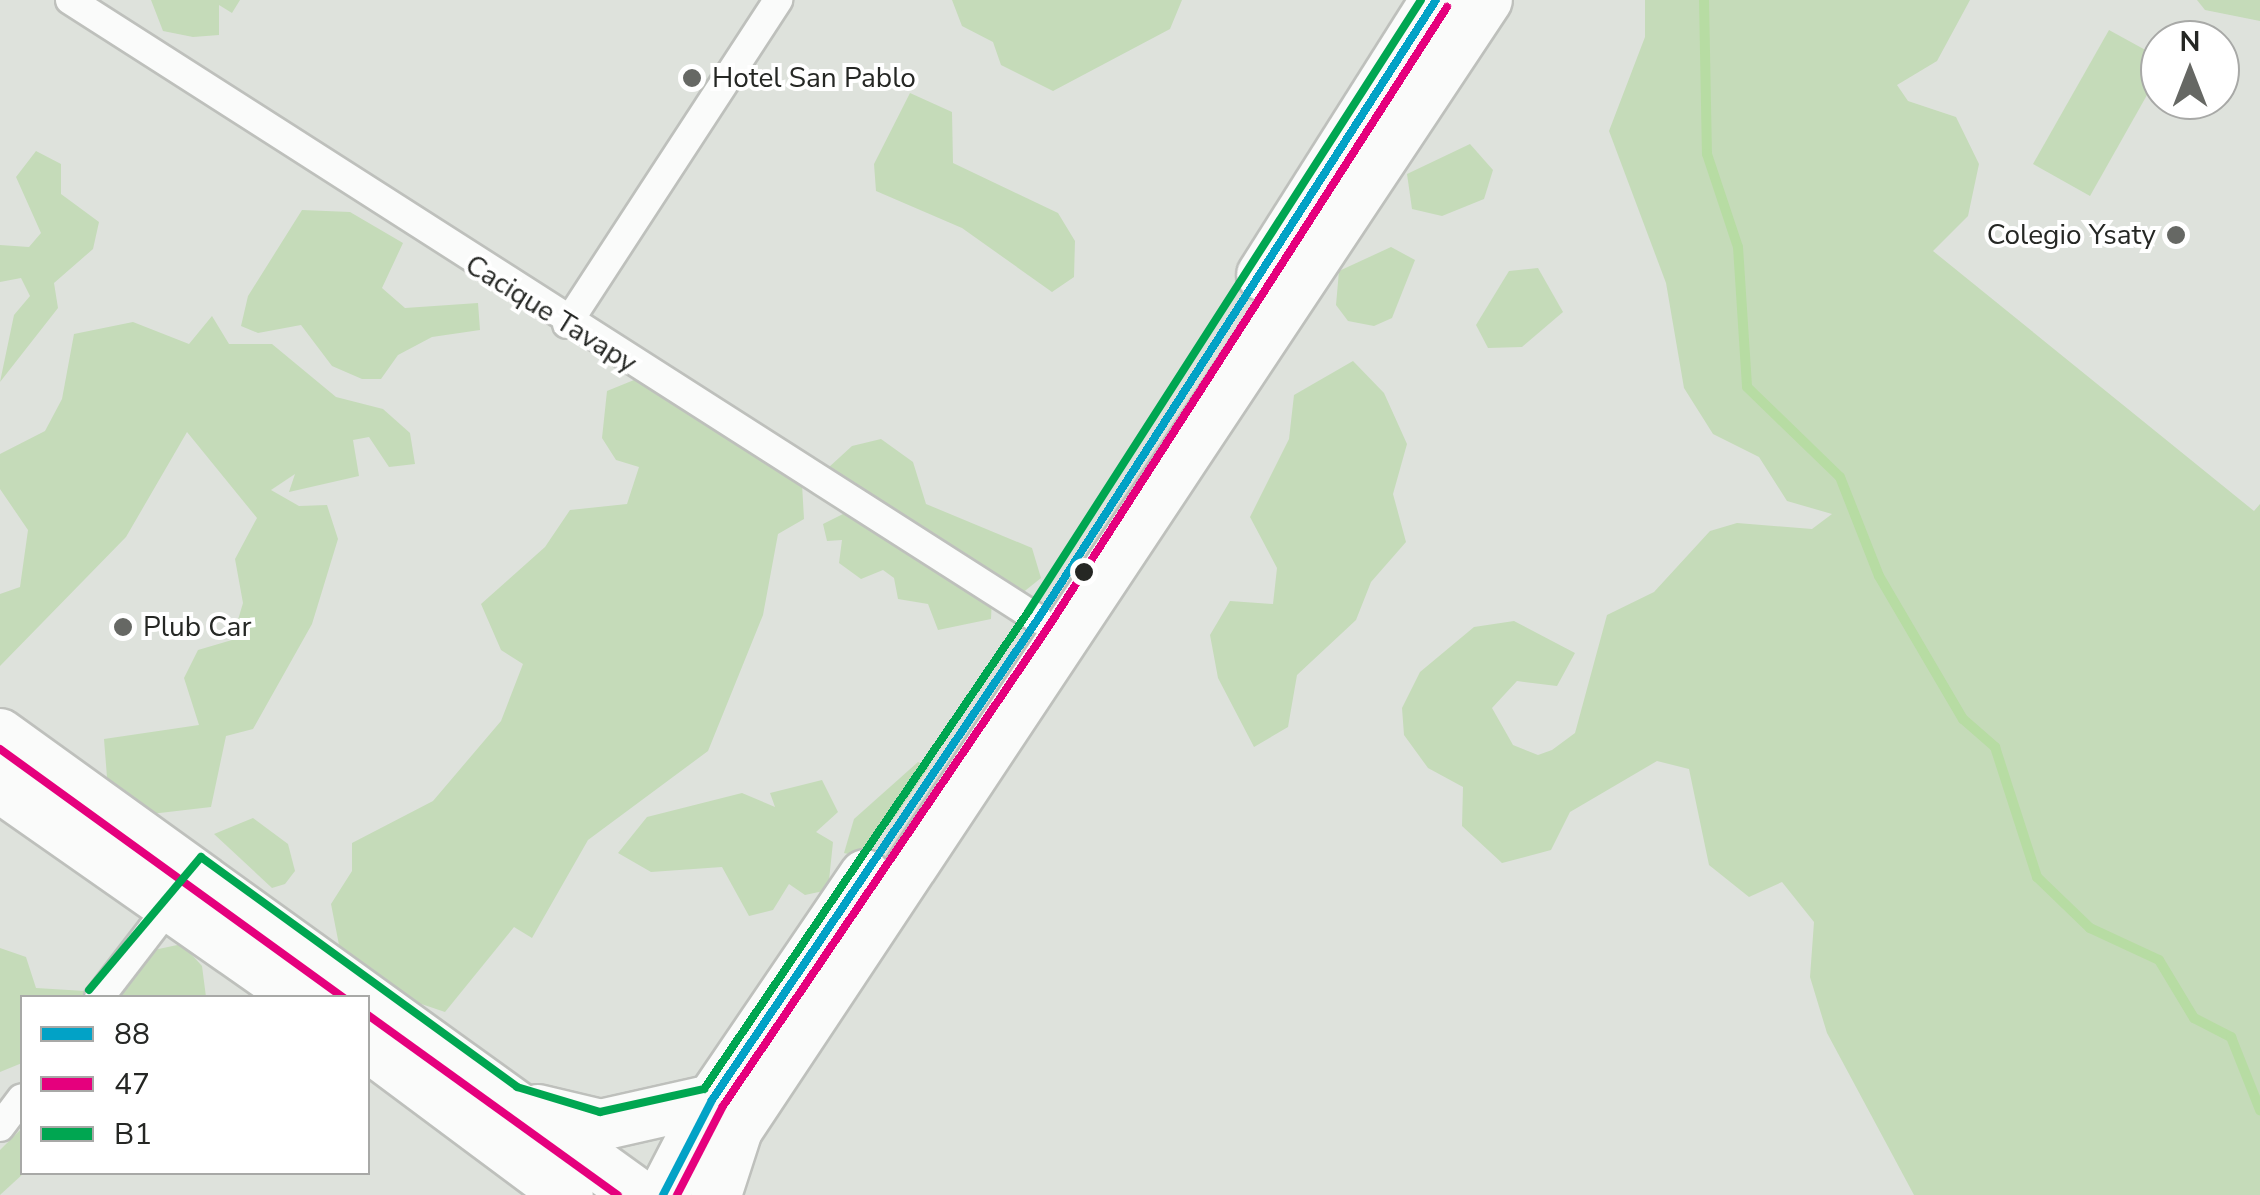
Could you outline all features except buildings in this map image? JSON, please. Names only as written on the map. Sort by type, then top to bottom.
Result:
[{"type":"highway","points":[[663,1195],[712,1100],[1038,618],[1436,0]]},
{"type":"highway","points":[[724,1180],[1488,0]]},
{"type":"highway","points":[[0,734],[184,887],[298,995]]},
{"type":"highway","points":[[0,787],[184,887],[351,995]]},
{"type":"highway","points":[[370,1007],[510,1098],[640,1195]]},
{"type":"highway","points":[[370,1047],[568,1195]]},
{"type":"highway","points":[[510,1098],[568,1123],[602,1125],[712,1100]]},
{"type":"street","name":"Cacique Tavapy","points":[[70,0],[567,324],[1038,618]]},
{"type":"street","points":[[567,324],[778,0]]},
{"type":"street","points":[[102,995],[184,887]]},
{"type":"street","points":[[0,1127],[20,1101]]},
{"type":"green space","points":[[151,0],[240,0],[232,13],[219,5],[219,35],[193,37],[163,31]]},
{"type":"green space","points":[[952,0],[1182,0],[1170,29],[1053,91],[1001,65],[993,42],[962,26]]},
{"type":"green space","points":[[1645,0],[1970,0],[1937,61],[1897,85],[1908,101],[1956,117],[1979,164],[1968,216],[1933,251],[2254,511],[2260,504],[2260,1195],[1914,1195],[1827,1033],[1810,977],[1814,922],[1782,882],[1749,897],[1709,865],[1689,769],[1657,761],[1570,812],[1551,850],[1502,863],[1462,826],[1463,787],[1428,768],[1404,735],[1402,708],[1420,672],[1474,627],[1514,621],[1575,653],[1557,686],[1517,681],[1492,708],[1513,745],[1538,755],[1552,750],[1575,733],[1607,615],[1654,592],[1710,531],[1737,523],[1812,529],[1832,514],[1787,501],[1759,457],[1713,434],[1684,388],[1666,283],[1609,131],[1645,37]]},
{"type":"green space","points":[[2197,0],[2260,0],[2260,21],[2205,10]]},
{"type":"green space","points":[[2109,30],[2140,47],[2140,107],[2090,196],[2033,164]]},
{"type":"green space","points":[[910,93],[952,112],[953,163],[1058,213],[1075,241],[1074,277],[1052,292],[962,228],[876,191],[874,164]]},
{"type":"green space","points":[[1470,144],[1493,170],[1484,199],[1442,216],[1412,209],[1407,174]]},
{"type":"green space","points":[[36,151],[61,164],[61,194],[99,222],[93,249],[54,283],[58,308],[0,382],[14,315],[30,296],[21,278],[0,282],[0,245],[29,247],[41,233],[16,177]]},
{"type":"green space","points":[[302,210],[350,212],[403,243],[382,288],[405,308],[478,303],[480,330],[432,337],[398,355],[381,379],[362,379],[332,366],[301,325],[258,333],[241,326],[248,296]]},
{"type":"green space","points":[[1391,247],[1415,260],[1392,318],[1374,326],[1348,321],[1336,305],[1339,271]]},
{"type":"green space","points":[[1538,268],[1563,312],[1522,347],[1488,348],[1476,325],[1509,271]]},
{"type":"green space","points":[[212,316],[229,344],[272,344],[336,397],[383,409],[410,433],[415,464],[389,467],[369,437],[353,440],[359,476],[289,492],[295,474],[271,490],[299,506],[327,505],[338,539],[312,624],[253,729],[226,736],[211,807],[151,814],[108,790],[104,739],[199,725],[184,678],[198,650],[232,640],[243,603],[235,559],[257,518],[187,432],[126,537],[0,666],[0,594],[20,587],[28,530],[0,489],[0,454],[45,431],[62,399],[74,334],[133,322],[189,344]]},
{"type":"green space","points":[[1353,361],[1384,393],[1407,444],[1393,494],[1406,542],[1371,582],[1356,620],[1297,675],[1288,727],[1254,747],[1218,678],[1210,635],[1230,601],[1273,604],[1277,568],[1250,517],[1289,439],[1294,395]]},
{"type":"green space","points":[[634,380],[658,384],[677,407],[700,401],[802,484],[804,519],[778,534],[763,615],[708,751],[588,840],[532,938],[514,927],[445,1012],[377,989],[340,950],[331,904],[352,871],[352,843],[433,801],[501,721],[523,664],[501,650],[481,604],[545,547],[570,510],[627,504],[639,467],[616,460],[602,438],[607,391]]},
{"type":"green space","points":[[881,439],[913,462],[926,504],[1032,548],[1041,578],[1011,602],[840,495],[828,468],[852,446]]},
{"type":"green space","points":[[843,514],[878,519],[992,597],[991,619],[938,630],[928,604],[898,599],[894,578],[883,570],[861,579],[839,563],[842,540],[827,541],[823,524]]},
{"type":"green space","points":[[918,762],[929,767],[897,814],[860,857],[844,853],[854,819]]},
{"type":"green space","points":[[822,780],[838,812],[816,832],[833,842],[828,890],[805,895],[789,884],[773,910],[749,916],[722,867],[651,872],[618,853],[647,817],[742,793],[775,807],[770,793]]},
{"type":"green space","points":[[253,818],[288,844],[295,871],[285,884],[272,888],[214,834]]},
{"type":"green space","points":[[182,944],[202,966],[206,995],[20,995],[20,1064],[0,1072],[0,948],[26,957],[36,988],[85,991],[121,957]]},
{"type":"green space","points":[[20,1130],[22,1175],[0,1195],[0,1150]]},
{"type":"waterway","points":[[1704,0],[1707,154],[1738,247],[1747,387],[1840,477],[1879,576],[1963,719],[1995,747],[2037,877],[2090,928],[2159,960],[2194,1018],[2231,1037],[2260,1110]]},
{"type":"transit line","name":"B1","points":[[89,990],[201,857],[517,1087],[600,1112],[704,1089],[1028,612],[1421,0]]},
{"type":"transit line","name":"88","points":[[663,1195],[712,1100],[1038,619],[1436,0]]},
{"type":"transit line","name":"47","points":[[677,1195],[723,1106],[1049,626],[1447,7]]},
{"type":"transit line","name":"47","points":[[0,749],[340,995]]},
{"type":"transit line","name":"47","points":[[370,1016],[618,1195]]},
{"type":"place","name":"Hotel San Pablo","points":[[692,78]]},
{"type":"place","name":"Colegio Ysaty","points":[[2176,235]]},
{"type":"place","name":"Plub Car","points":[[123,627]]}]
